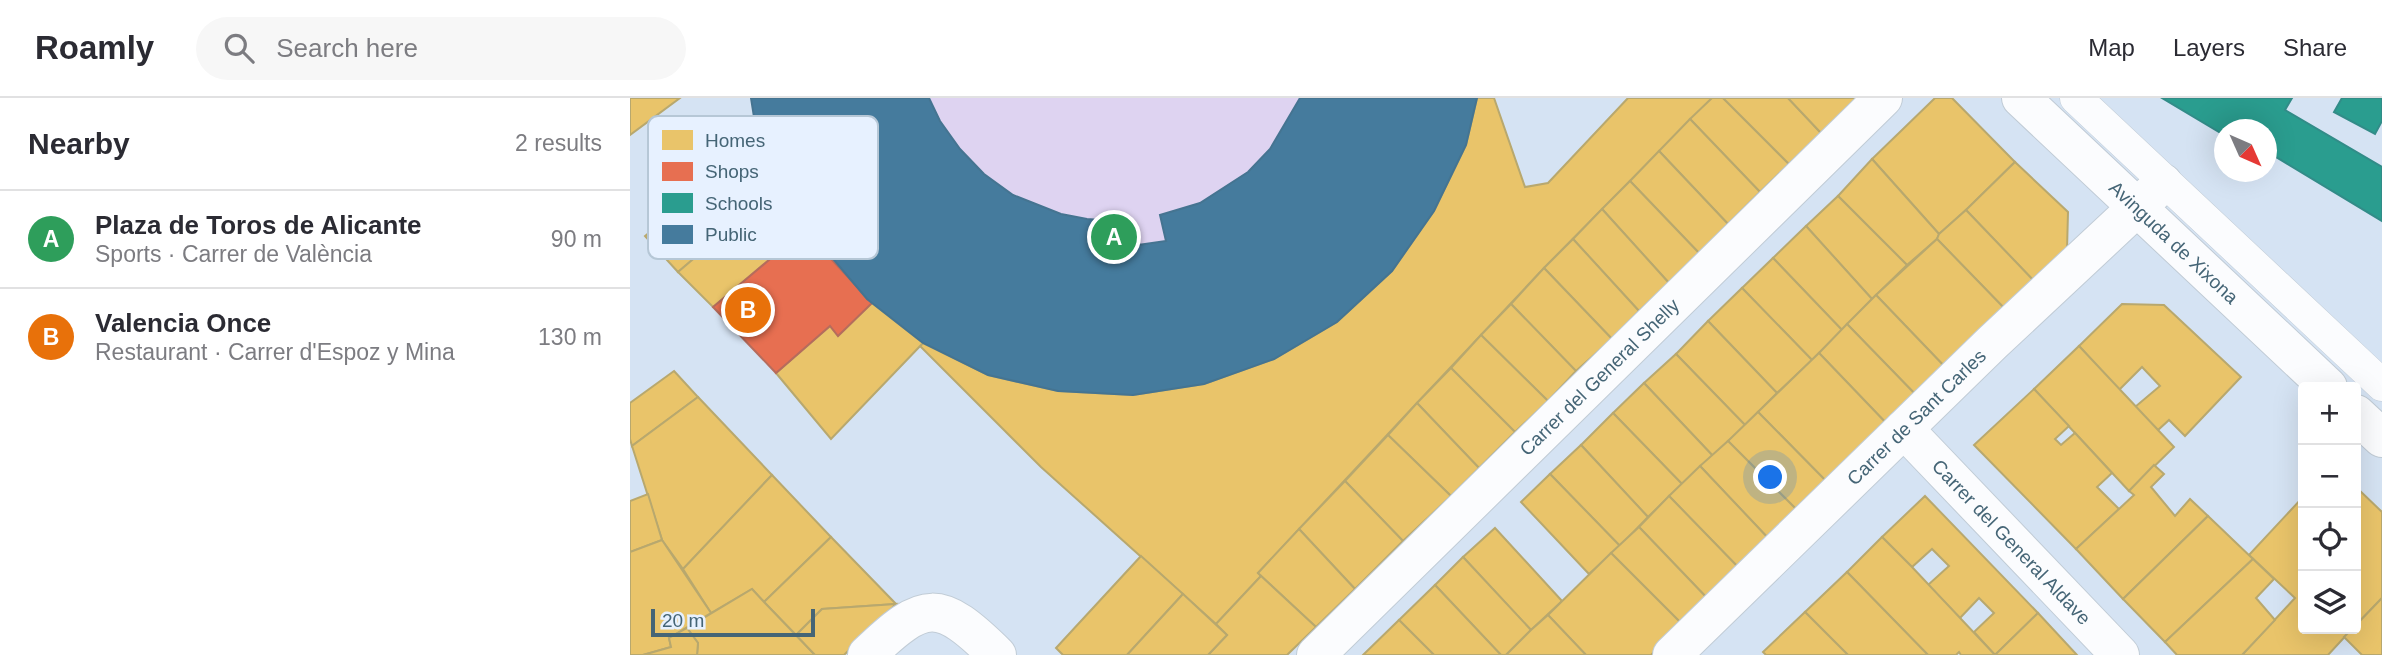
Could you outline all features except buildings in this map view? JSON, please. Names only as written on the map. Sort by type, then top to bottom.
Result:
[{"type":"street","name":"Carrer del General Shelly","points":[[1316,655],[1882,98]]},
{"type":"street","name":"Avinguda de Xixona","points":[[2021,98],[2150,195],[2323,382]]},
{"type":"street","name":"Carrer de Sant Carles","points":[[1672,655],[2150,195]]},
{"type":"street","points":[[2361,419],[2382,439]]},
{"type":"street","name":"Carrer del General Aldave","points":[[1904,429],[2120,655]]},
{"type":"street","points":[[867,655],[897,626],[919,614],[937,613],[954,618],[969,627],[997,655]]},
{"type":"lane","name":"Avinguda de Xixona","points":[[2076,98],[2150,195],[2382,385]]},
{"type":"shaded area","points":[[630,98],[2382,98],[2382,655],[630,655]]},
{"type":"shaded area","points":[[751,98],[1477,98],[988,375],[923,343],[867,299],[833,259],[878,259],[878,116],[759,116]]},
{"type":"place","name":"Plaza de Toros de Alicante","points":[[1114,237]]},
{"type":"place","name":"Valencia Once","points":[[748,310]]}]
